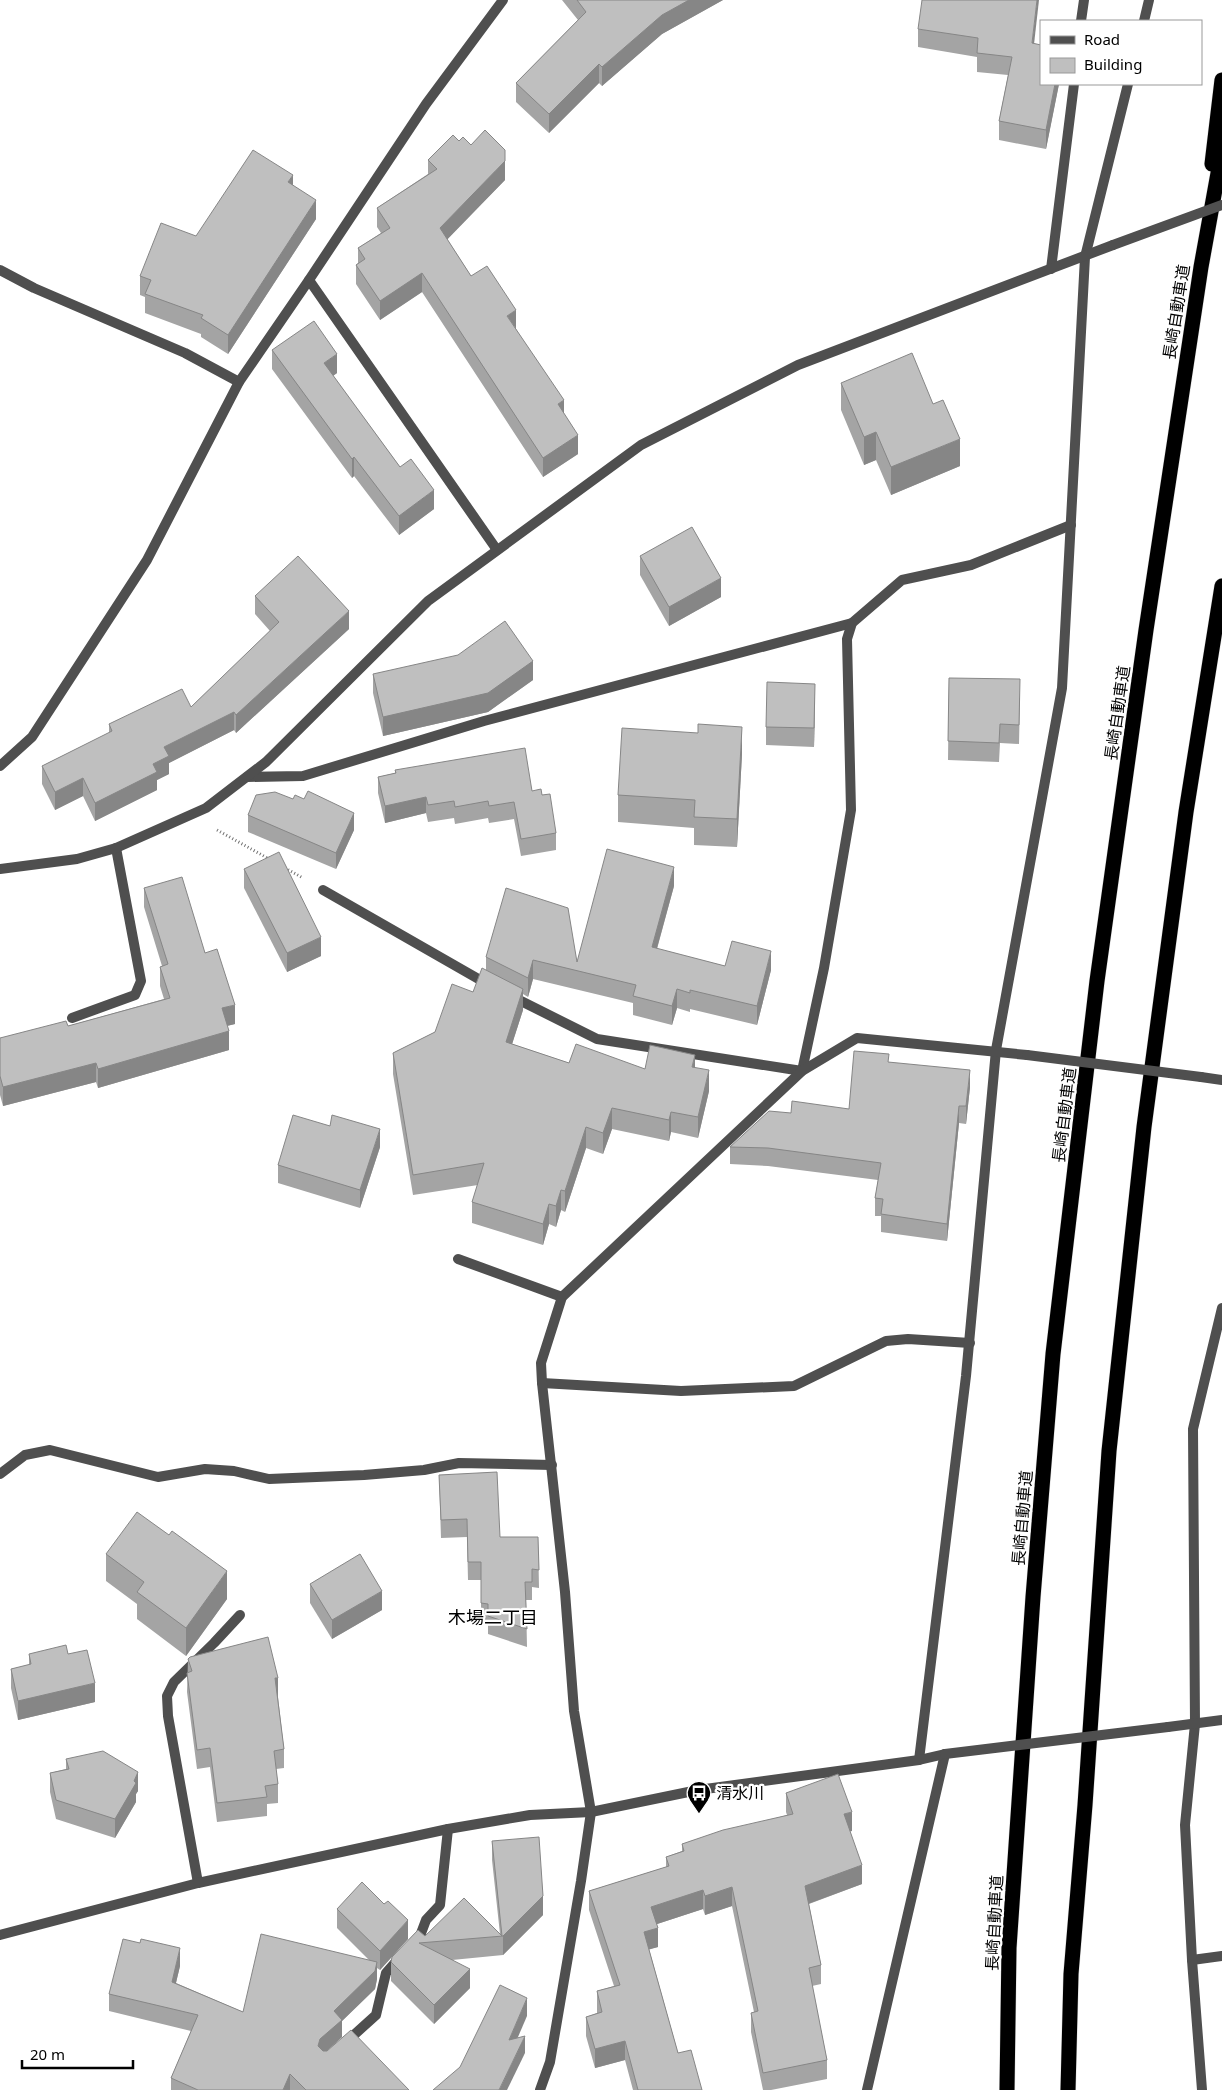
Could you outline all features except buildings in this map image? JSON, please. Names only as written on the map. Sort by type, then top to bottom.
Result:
[{"type":"highway","points":[[1200,267],[1222,80]]},
{"type":"highway","name":"長崎自動車道","points":[[1007,2090],[1009,1948],[1032,1596],[1053,1354],[1097,981],[1146,630],[1200,267],[1222,151]]},
{"type":"highway","points":[[1068,2090],[1071,1974],[1085,1805],[1109,1450],[1145,1118],[1186,812],[1222,586]]},
{"type":"street","points":[[0,766],[32,737],[147,560],[239,382],[426,104],[502,0]]},
{"type":"street","points":[[1081,20],[1084,0]]},
{"type":"street","points":[[1144,20],[1149,0]]},
{"type":"street","points":[[1051,269],[1074,85]]},
{"type":"street","points":[[919,1760],[970,1343],[996,1050],[1062,688],[1085,257],[1128,85]]},
{"type":"street","points":[[0,869],[77,859],[116,848],[206,808],[266,762],[428,601],[642,445],[798,365],[1222,205]]},
{"type":"street","points":[[0,270],[34,288],[185,353],[239,382]]},
{"type":"street","points":[[309,280],[497,550]]},
{"type":"street","points":[[247,777],[303,776],[484,721],[852,623],[902,580],[971,565],[1071,525]]},
{"type":"street","points":[[802,1071],[824,968],[851,810],[847,640],[852,623]]},
{"type":"street","points":[[72,1018],[135,995],[141,980],[116,848]]},
{"type":"street","points":[[323,890],[499,990],[597,1039],[802,1071]]},
{"type":"street","points":[[540,2090],[550,2062],[591,1812],[574,1711],[565,1592],[542,1383],[541,1363],[562,1297],[802,1071],[857,1038],[996,1050],[1222,1080]]},
{"type":"street","points":[[458,1259],[562,1297]]},
{"type":"street","points":[[1202,2090],[1192,1960],[1185,1825],[1195,1724],[1193,1429],[1222,1308]]},
{"type":"street","points":[[542,1383],[681,1391],[794,1386],[886,1340],[908,1339],[970,1343]]},
{"type":"street","points":[[0,1474],[25,1455],[50,1450],[158,1477],[205,1469],[234,1470],[269,1479],[364,1475],[424,1470],[459,1463],[552,1465]]},
{"type":"street","points":[[198,1884],[168,1716],[167,1696],[174,1682],[214,1644],[240,1615]]},
{"type":"street","points":[[0,1935],[198,1884],[448,1829],[530,1815],[591,1812],[698,1790],[919,1760],[945,1754],[1222,1720]]},
{"type":"street","points":[[867,2090],[945,1754]]},
{"type":"street","points":[[339,2048],[376,2015],[386,1973],[420,1936],[426,1920],[440,1905],[448,1829]]},
{"type":"street","points":[[1192,1960],[1222,1956]]},
{"type":"path","points":[[191,815],[274,862]]},
{"type":"path","points":[[282,866],[323,890]]},
{"type":"place","name":"清水川","points":[[699,1814]]},
{"type":"district","name":"木場二丁目","points":[[493,1617]]}]
